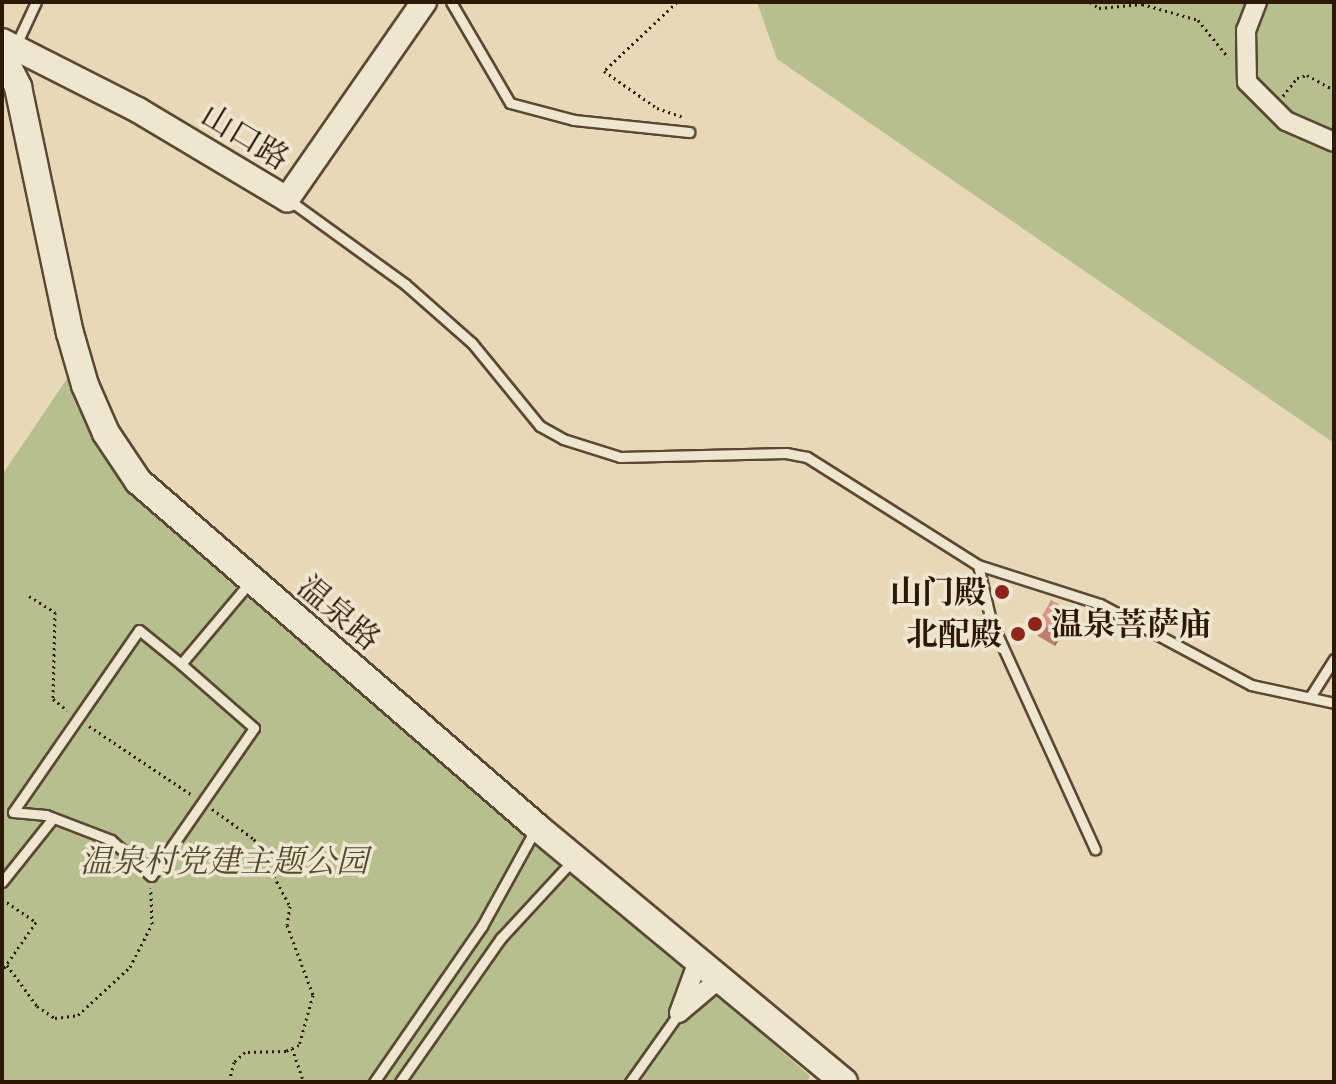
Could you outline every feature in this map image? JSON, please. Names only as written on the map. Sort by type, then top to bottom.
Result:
[{"type":"main road","name":"温泉路","points":[[6,47],[18,87],[70,333],[106,433],[138,481],[250,582],[835,1079]]},
{"type":"street","name":"山口路","points":[[6,47],[138,110],[287,199],[424,2]]},
{"type":"street","points":[[1257,2],[1246,30],[1247,82],[1286,121],[1334,142]]},
{"type":"street","points":[[679,1013],[698,961]]},
{"type":"street","points":[[679,1013],[719,979]]},
{"type":"lane","points":[[6,47],[36,2]]},
{"type":"lane","points":[[451,2],[510,103],[574,120],[689,132]]},
{"type":"lane","points":[[287,199],[405,284],[472,343],[540,426],[563,439],[620,457],[786,453],[807,457],[978,565],[1100,604],[1251,685],[1334,703]]},
{"type":"lane","points":[[978,565],[991,621],[1095,849]]},
{"type":"lane","points":[[181,664],[250,582]]},
{"type":"lane","points":[[139,630],[181,664],[254,728],[151,876],[111,840],[53,818],[13,812],[139,630]]},
{"type":"lane","points":[[1310,697],[1334,659]]},
{"type":"lane","points":[[2,882],[53,818]]},
{"type":"lane","points":[[374,1082],[482,926],[537,827]]},
{"type":"lane","points":[[400,1082],[501,938],[575,858]]},
{"type":"lane","points":[[630,1082],[679,1013]]},
{"type":"path","points":[[677,2],[604,71],[657,108],[697,121],[689,132]]},
{"type":"path","points":[[1090,2],[1099,8],[1142,4],[1198,20],[1247,82]]},
{"type":"path","points":[[1274,109],[1297,78],[1307,75],[1334,90]]},
{"type":"path","points":[[29,596],[55,612],[53,699],[254,839],[290,906],[287,925],[313,995],[308,1021],[299,1045],[245,1052],[234,1062],[229,1082]]},
{"type":"path","points":[[7,965],[37,1006],[55,1018],[78,1015],[130,967],[152,924],[151,876]]},
{"type":"path","points":[[2,899],[36,922],[2,971]]},
{"type":"path","points":[[292,1048],[304,1082]]},
{"type":"green space","points":[[757,2],[1334,2],[1334,443],[777,59]]},
{"type":"green space","name":"温泉村党建主题公园","points":[[73,370],[126,483],[810,1076],[807,1082],[2,1082],[2,475]]},
{"type":"building","points":[[1051,600],[1069,610],[1057,633],[1038,623]]},
{"type":"place","name":"山门殿","points":[[1002,592]]},
{"type":"place","name":"温泉菩萨庙","points":[[1035,624]]},
{"type":"place","name":"北配殿","points":[[1018,634]]}]
